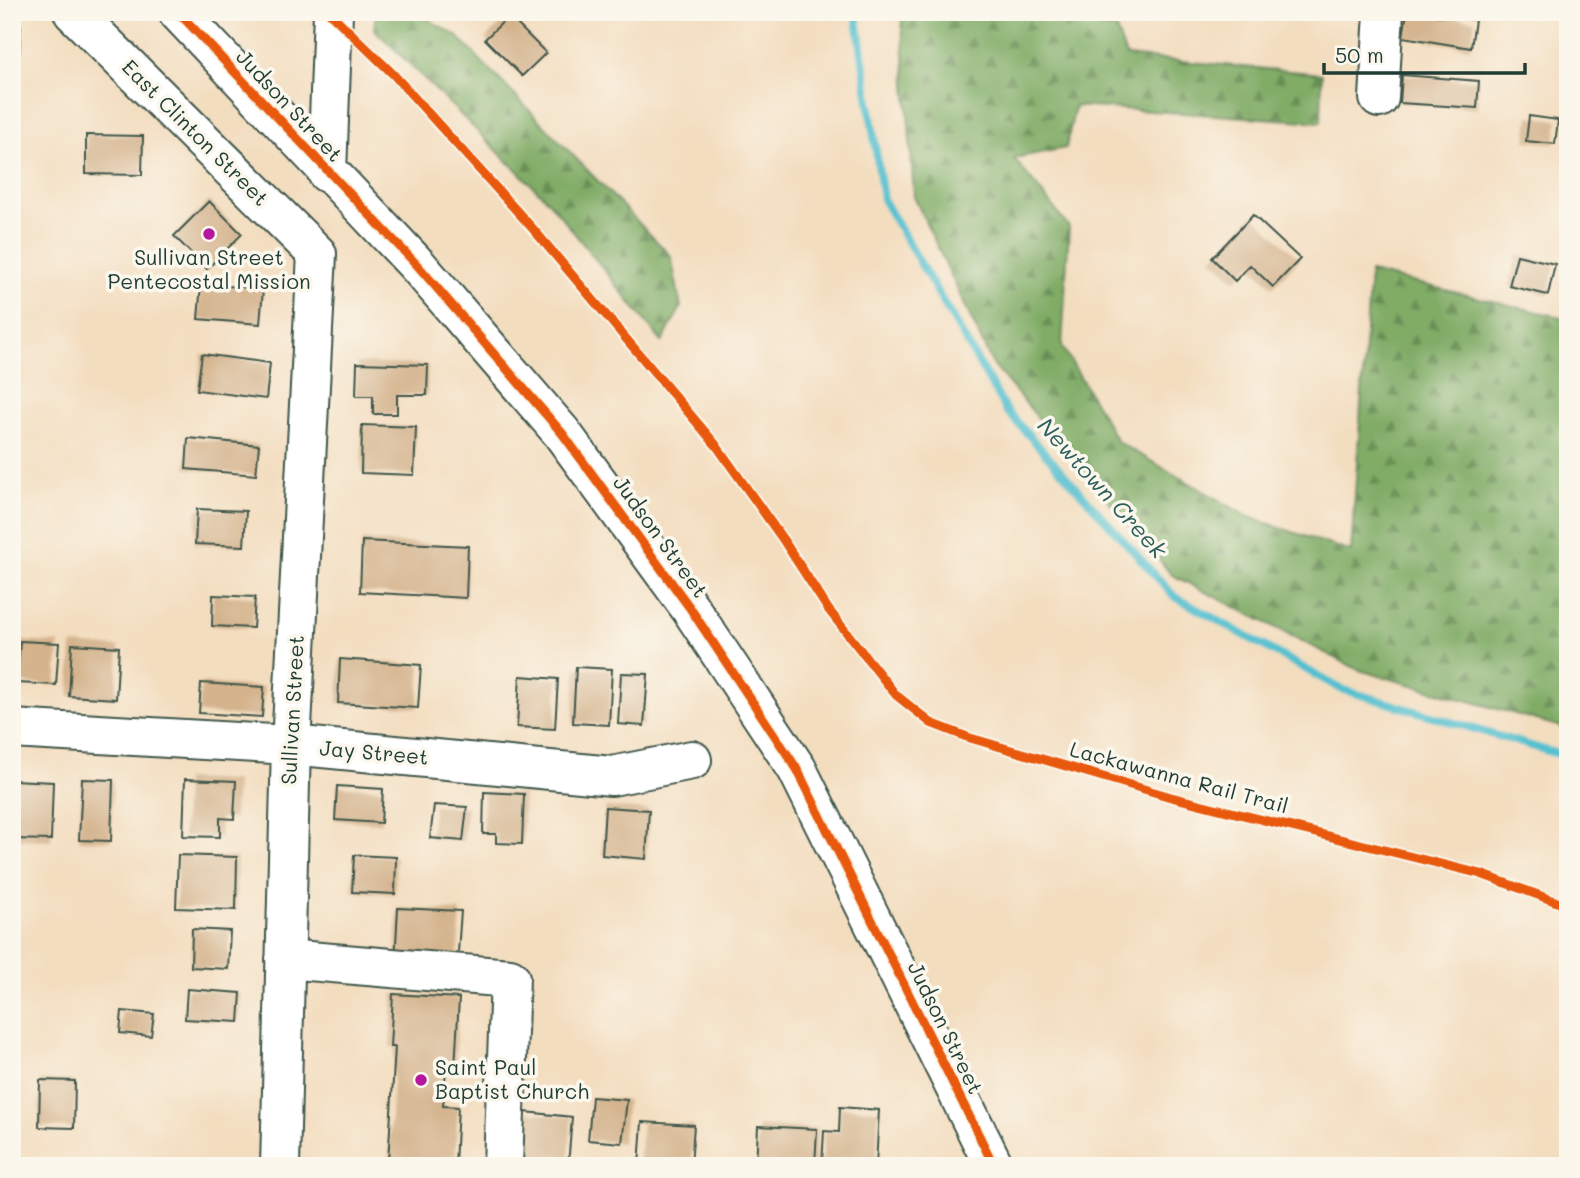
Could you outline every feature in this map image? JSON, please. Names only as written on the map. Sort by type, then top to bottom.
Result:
[{"type":"street","name":"East Clinton Street","points":[[73,12],[317,254]]},
{"type":"street","name":"Judson Street","points":[[178,12],[418,267],[562,433],[690,608],[797,769],[994,1166]]},
{"type":"street","points":[[327,173],[333,12]]},
{"type":"street","points":[[1379,98],[1384,12]]},
{"type":"street","name":"Sullivan Street","points":[[280,1166],[291,745],[317,254]]},
{"type":"street","name":"Jay Street","points":[[12,729],[291,745],[612,776],[692,760]]},
{"type":"street","points":[[285,959],[510,978],[503,1166]]},
{"type":"green space","points":[[376,12],[415,12],[457,36],[671,256],[681,307],[662,342],[551,204],[374,29]]},
{"type":"green space","points":[[901,12],[1110,12],[1126,56],[1322,74],[1321,122],[1075,106],[1066,148],[1014,158],[1069,227],[1062,346],[1118,442],[1249,517],[1351,552],[1370,272],[1568,319],[1568,729],[1359,670],[1172,575],[993,365],[914,197]]},
{"type":"building","points":[[1407,12],[1475,20],[1471,48],[1403,37]]},
{"type":"building","points":[[509,16],[546,53],[522,76],[485,39]]},
{"type":"building","points":[[12,26],[21,26],[17,89],[12,89]]},
{"type":"building","points":[[1402,75],[1479,81],[1477,108],[1400,103]]},
{"type":"building","points":[[1529,116],[1558,120],[1555,144],[1526,141]]},
{"type":"building","points":[[86,135],[143,136],[142,175],[86,174]]},
{"type":"building","points":[[209,201],[242,234],[207,269],[174,236]]},
{"type":"building","points":[[1253,215],[1300,259],[1273,287],[1250,265],[1235,281],[1212,258]]},
{"type":"building","points":[[1517,255],[1555,264],[1548,295],[1509,286]]},
{"type":"building","points":[[201,284],[263,289],[260,324],[198,319]]},
{"type":"building","points":[[202,354],[270,363],[266,399],[197,390]]},
{"type":"building","points":[[357,363],[428,365],[427,395],[397,395],[397,414],[373,414],[373,396],[356,396]]},
{"type":"building","points":[[362,425],[416,427],[414,475],[361,473]]},
{"type":"building","points":[[188,438],[259,445],[256,475],[186,469]]},
{"type":"building","points":[[197,509],[246,511],[244,546],[195,544]]},
{"type":"building","points":[[362,541],[468,546],[466,598],[360,592]]},
{"type":"building","points":[[213,595],[255,597],[253,628],[212,626]]},
{"type":"building","points":[[20,641],[59,643],[56,685],[17,683]]},
{"type":"building","points":[[72,644],[119,647],[116,699],[69,696]]},
{"type":"building","points":[[340,659],[421,665],[418,708],[338,703]]},
{"type":"building","points":[[576,667],[612,669],[609,725],[573,723]]},
{"type":"building","points":[[621,673],[648,674],[644,726],[618,724]]},
{"type":"building","points":[[520,676],[558,679],[555,729],[517,727]]},
{"type":"building","points":[[201,683],[264,687],[262,717],[199,713]]},
{"type":"building","points":[[82,779],[113,780],[111,841],[79,840]]},
{"type":"building","points":[[185,779],[236,781],[234,819],[220,818],[220,837],[183,836]]},
{"type":"building","points":[[12,780],[53,782],[51,840],[12,839]]},
{"type":"building","points":[[337,786],[383,789],[381,823],[335,820]]},
{"type":"building","points":[[484,792],[524,794],[522,844],[496,843],[496,834],[483,834]]},
{"type":"building","points":[[434,805],[467,807],[463,841],[430,838]]},
{"type":"building","points":[[605,807],[649,810],[646,859],[602,855]]},
{"type":"building","points":[[178,855],[237,857],[236,910],[176,908]]},
{"type":"building","points":[[354,855],[396,857],[395,894],[352,892]]},
{"type":"building","points":[[398,908],[461,911],[457,966],[395,962]]},
{"type":"building","points":[[192,929],[230,931],[228,969],[191,967]]},
{"type":"building","points":[[187,989],[241,993],[239,1022],[185,1019]]},
{"type":"building","points":[[393,994],[459,998],[455,1068],[446,1068],[443,1106],[458,1107],[455,1165],[388,1162],[395,1047],[390,1047]]},
{"type":"building","points":[[122,1011],[154,1014],[151,1036],[120,1033]]},
{"type":"building","points":[[40,1080],[75,1081],[74,1128],[39,1127]]},
{"type":"building","points":[[592,1097],[627,1100],[622,1143],[588,1140]]},
{"type":"building","points":[[840,1107],[879,1110],[876,1166],[822,1166],[824,1131],[839,1132]]},
{"type":"building","points":[[516,1111],[572,1117],[568,1166],[511,1161]]},
{"type":"building","points":[[642,1122],[694,1125],[691,1166],[639,1166]]},
{"type":"building","points":[[758,1126],[817,1129],[815,1166],[756,1166]]},
{"type":"waterway","name":"Newtown Creek","points":[[856,12],[883,199],[1006,410],[1174,596],[1341,689],[1568,757]]},
{"type":"cycle path","points":[[178,12],[418,266],[562,433],[690,608],[797,769],[994,1166]]},
{"type":"cycle path","name":"Lackawanna Rail Trail","points":[[329,12],[393,74],[534,230],[716,445],[828,609],[896,695],[931,723],[967,737],[1171,797],[1481,874],[1568,906]]},
{"type":"place","name":"Sullivan Street Pentecostal Mission","points":[[209,234]]},
{"type":"place","name":"Saint Paul Baptist Church","points":[[421,1080]]}]
